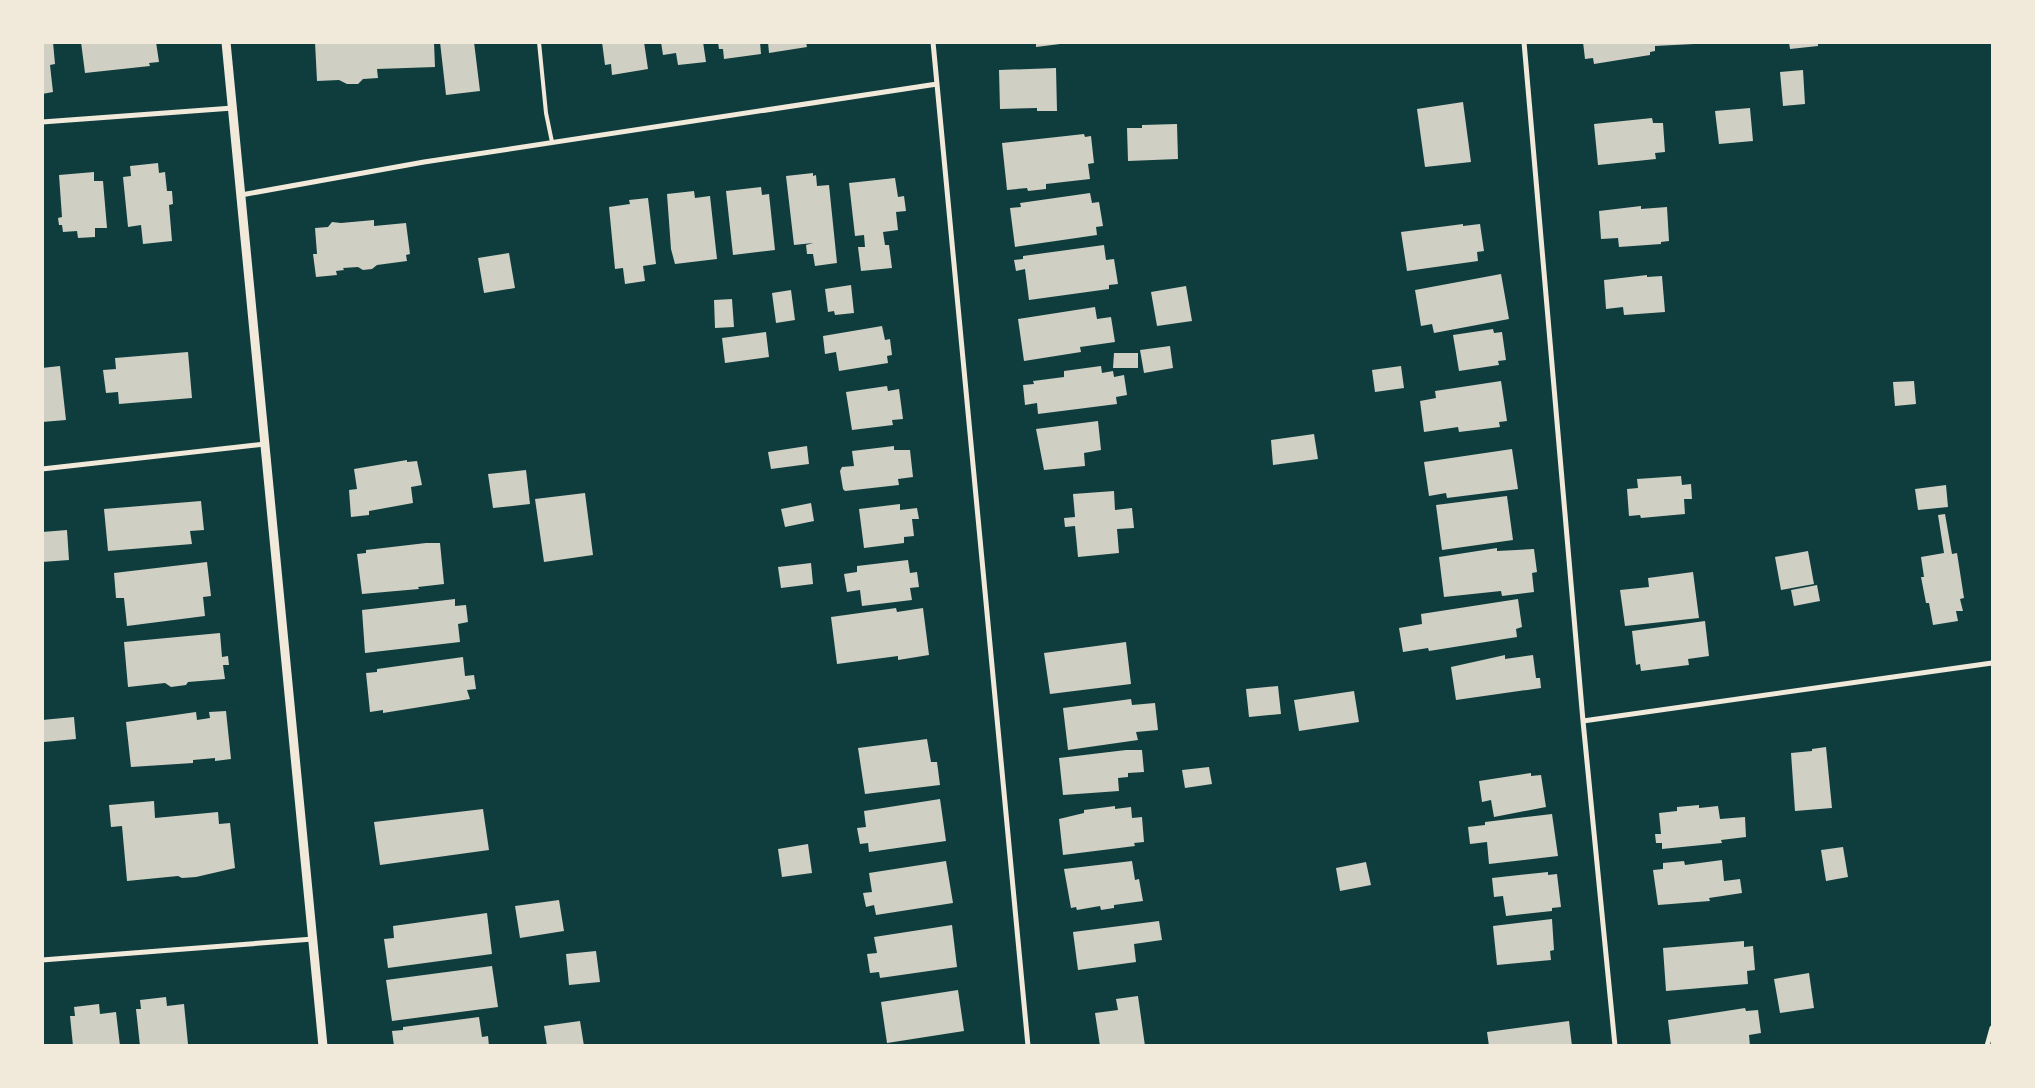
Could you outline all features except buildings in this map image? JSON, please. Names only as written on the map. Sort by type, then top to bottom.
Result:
[{"type":"street","points":[[226,42],[323,1046]]},
{"type":"street","points":[[933,42],[1028,1046]]},
{"type":"street","points":[[1524,42],[1583,721],[1615,1046]]},
{"type":"street","points":[[241,195],[424,162],[937,84]]},
{"type":"street","points":[[42,122],[233,108]]},
{"type":"street","points":[[42,469],[265,444]]},
{"type":"street","points":[[1583,721],[1992,663]]},
{"type":"street","points":[[42,960],[313,939]]},
{"type":"street","points":[[1987,1046],[1992,1028]]},
{"type":"lane","points":[[539,42],[552,142]]}]
